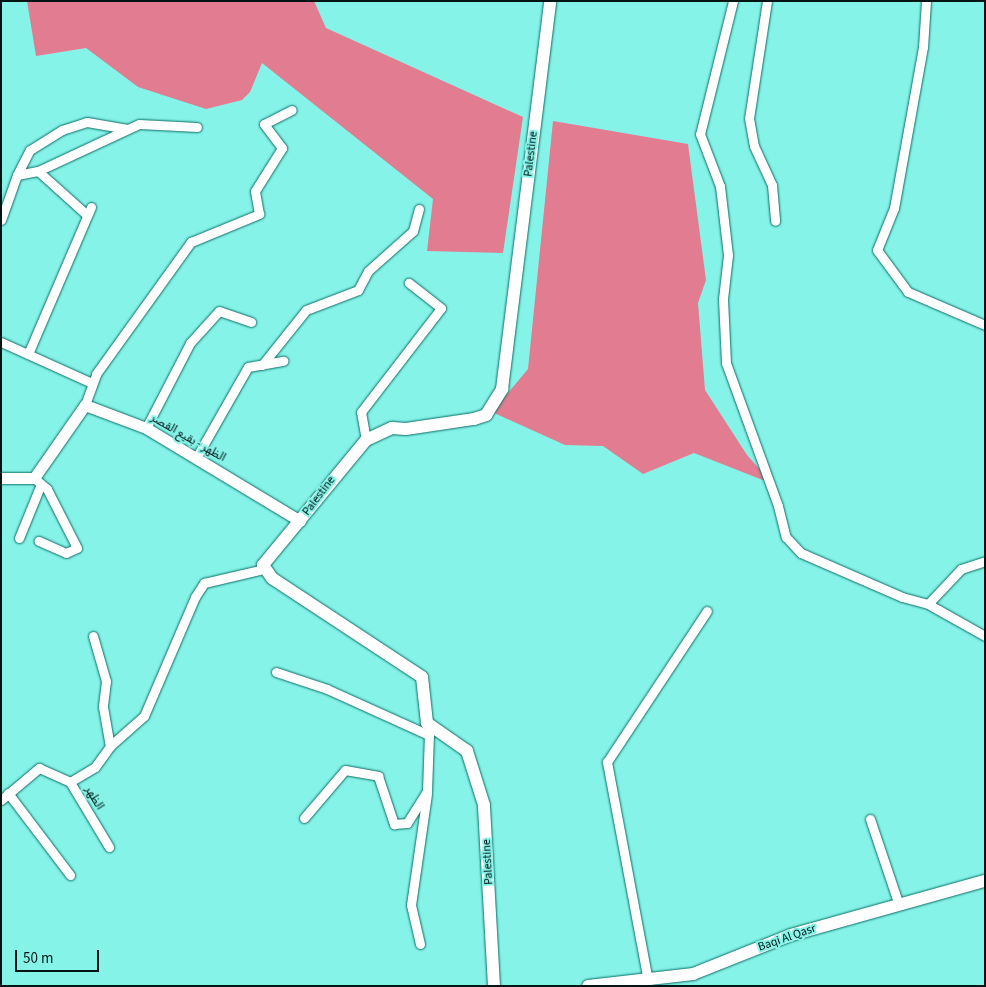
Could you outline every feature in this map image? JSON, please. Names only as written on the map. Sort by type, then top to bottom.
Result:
[{"type":"main road","name":"Palestine","points":[[264,569],[264,562],[366,440],[392,428],[406,429],[474,420],[486,415],[502,389],[550,1]]},
{"type":"main road","points":[[264,569],[272,578],[422,677],[425,719],[429,730]]},
{"type":"main road","name":"Palestine","points":[[429,730],[467,751],[484,802],[494,986]]},
{"type":"main road","name":"Baqi Al Qasr","points":[[588,986],[648,981],[693,974],[790,935],[985,881]]},
{"type":"street","points":[[732,1],[700,134],[720,186],[728,255],[723,299],[726,363],[778,506],[786,537],[802,553],[902,597],[928,604],[985,636]]},
{"type":"street","points":[[767,1],[749,118],[754,146],[772,185],[775,221]]},
{"type":"street","points":[[926,1],[923,47],[894,208],[878,250],[908,292],[985,325]]},
{"type":"street","points":[[19,538],[38,481],[85,405],[92,383],[191,242],[259,214],[255,191],[282,148],[264,124],[292,110]]},
{"type":"street","points":[[1,220],[17,175],[30,150],[62,130],[88,122],[127,130]]},
{"type":"street","points":[[17,175],[38,171],[138,124],[197,126]]},
{"type":"street","points":[[28,354],[89,211],[38,171]]},
{"type":"street","points":[[262,365],[306,310],[358,290],[368,271],[413,231],[419,209]]},
{"type":"street","points":[[366,440],[361,412],[441,308],[409,283]]},
{"type":"street","points":[[146,428],[190,343],[219,311],[251,322]]},
{"type":"street","points":[[1,342],[92,383]]},
{"type":"street","points":[[196,458],[248,367],[283,361]]},
{"type":"street","name":"الظهر - بقيع القصر","points":[[85,405],[146,428],[300,521]]},
{"type":"street","points":[[1,478],[38,481]]},
{"type":"street","points":[[38,481],[77,548],[66,553],[39,541]]},
{"type":"street","points":[[928,604],[961,569],[985,561]]},
{"type":"street","points":[[70,782],[95,767],[110,746],[144,716],[195,596],[204,583],[264,569]]},
{"type":"street","points":[[648,981],[607,762],[707,612]]},
{"type":"street","points":[[93,636],[106,681],[104,715],[110,746]]},
{"type":"street","points":[[276,672],[327,689],[429,730],[427,791],[411,905],[420,944]]},
{"type":"street","name":"الظهر","points":[[5,796],[39,768],[70,782],[109,847]]},
{"type":"street","points":[[304,818],[346,770],[378,776],[394,824],[407,823],[427,791]]},
{"type":"street","points":[[5,796],[70,875]]},
{"type":"street","points":[[870,819],[899,905]]},
{"type":"shaded area","points":[[27,1],[314,1],[326,28],[523,117],[503,253],[427,251],[433,199],[262,63],[250,92],[242,100],[206,109],[138,87],[86,48],[36,56]]},
{"type":"shaded area","points":[[553,121],[688,144],[706,280],[698,303],[705,390],[747,455],[773,484],[694,453],[643,474],[603,446],[565,445],[492,412],[528,369]]}]
